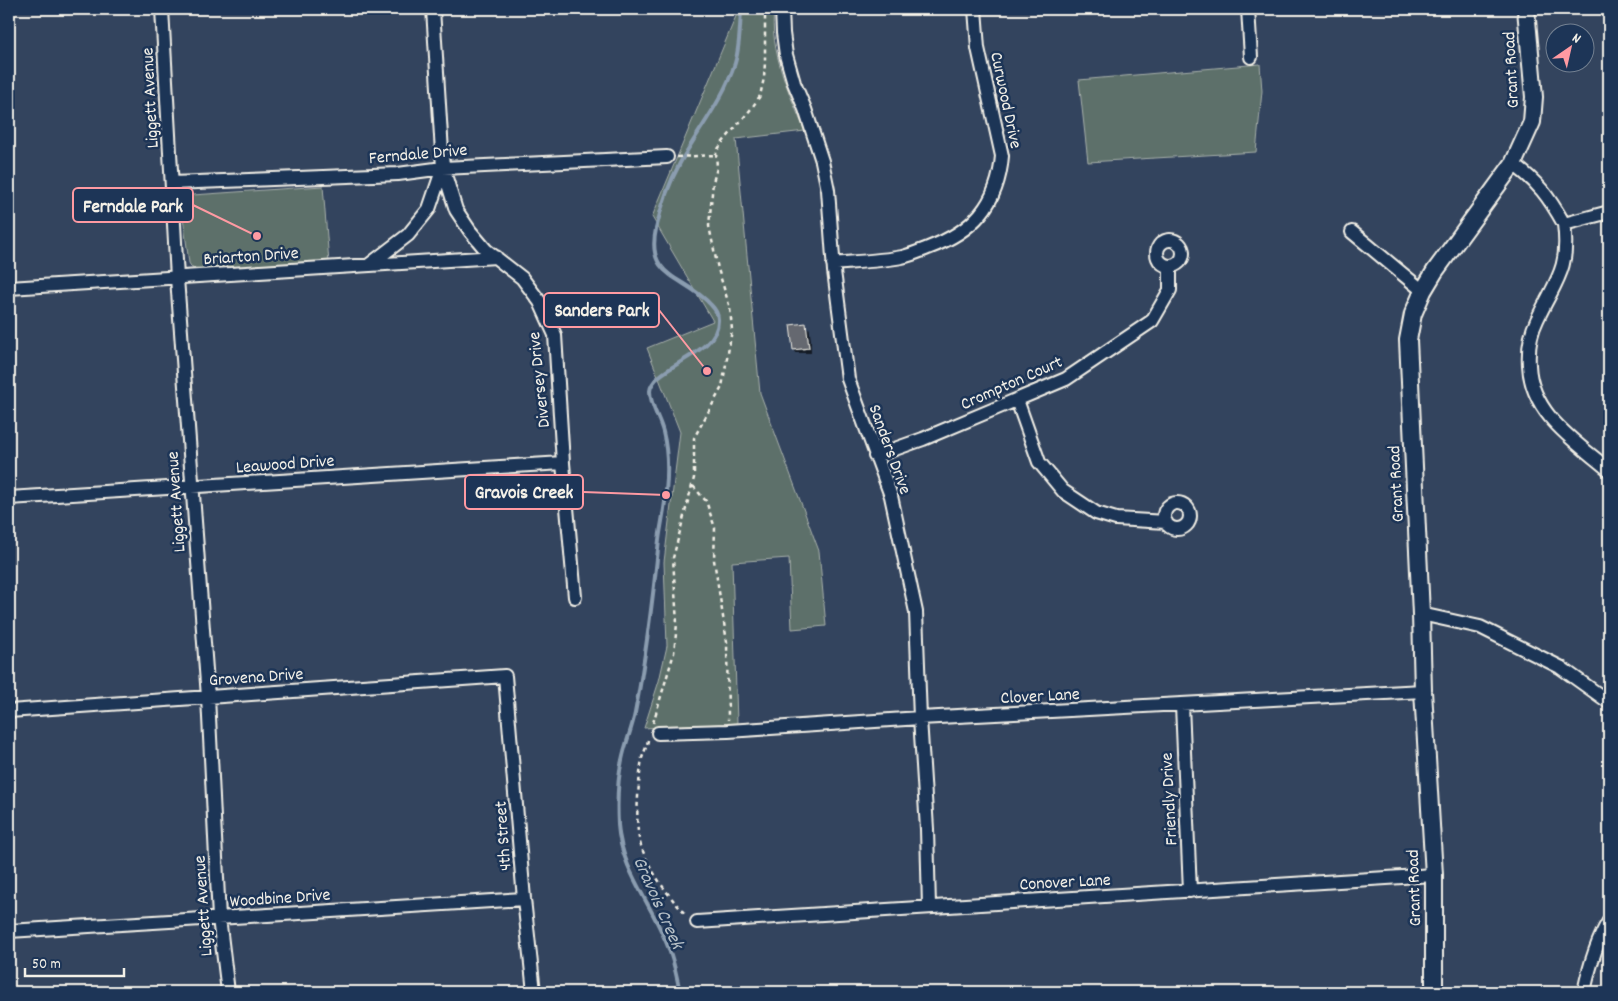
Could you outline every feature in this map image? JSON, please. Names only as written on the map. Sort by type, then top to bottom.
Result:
[{"type":"street","name":"Liggett Avenue","points":[[162,9],[177,278],[208,697],[219,918],[228,992]]},
{"type":"street","name":"Diversey Drive","points":[[433,9],[443,168],[456,210],[486,250],[515,272],[528,286],[540,302],[555,335],[563,463],[575,597]]},
{"type":"street","name":"Sanders Drive","points":[[782,9],[786,55],[822,162],[826,181],[833,264],[848,379],[891,496],[916,612],[927,830],[928,907]]},
{"type":"street","name":"Curwood Drive","points":[[833,264],[905,256],[935,246],[967,229],[985,209],[992,197],[1001,171],[1002,156],[978,48],[975,9]]},
{"type":"street","points":[[1248,9],[1251,57]]},
{"type":"street","name":"Grant Road","points":[[1434,992],[1434,875],[1423,692],[1408,340],[1413,314],[1423,291],[1435,270],[1512,164],[1532,122],[1534,97],[1526,9]]},
{"type":"street","name":"Ferndale Drive","points":[[172,183],[398,174],[443,168],[669,157]]},
{"type":"street","points":[[1512,164],[1534,180],[1552,202],[1564,224],[1566,241],[1564,261],[1558,281],[1533,330],[1528,355],[1533,389],[1541,406],[1550,418],[1609,470]]},
{"type":"street","name":"Diversey Drive","points":[[369,264],[408,235],[429,209],[443,168]]},
{"type":"street","points":[[1564,224],[1609,212]]},
{"type":"street","points":[[1352,232],[1423,291]]},
{"type":"street","name":"Briarton Drive","points":[[9,288],[496,257]]},
{"type":"street","name":"Crompton Court","points":[[875,456],[923,439],[1066,379],[1152,322],[1170,290],[1170,267]]},
{"type":"street","points":[[1017,400],[1040,462],[1063,490],[1096,513],[1116,520],[1166,522]]},
{"type":"street","name":"Leawood Drive","points":[[9,498],[563,463]]},
{"type":"street","points":[[1421,614],[1480,628],[1560,667],[1609,702]]},
{"type":"street","name":"Grovena Drive","points":[[9,710],[505,676]]},
{"type":"street","name":"4th Street","points":[[505,676],[534,992]]},
{"type":"street","name":"Clover Lane","points":[[654,730],[728,731],[920,718],[1423,692]]},
{"type":"street","name":"Friendly Drive","points":[[1182,705],[1190,891]]},
{"type":"street","name":"Conover Lane","points":[[697,922],[1434,875]]},
{"type":"street","name":"Woodbine Drive","points":[[9,931],[524,899]]},
{"type":"street","points":[[1584,992],[1591,963],[1609,921]]},
{"type":"path","points":[[697,922],[689,918],[676,905],[652,868],[638,836],[637,816],[642,757],[654,730],[674,654],[677,624],[672,567],[696,472],[694,438],[722,387],[732,330],[730,308],[718,269],[709,226],[713,182],[717,168],[716,154],[717,149],[760,96],[765,62],[764,9]]},
{"type":"path","points":[[669,157],[716,154]]},
{"type":"path","points":[[693,486],[706,502],[715,528],[714,560],[727,642],[728,731]]},
{"type":"green space","points":[[739,9],[774,9],[773,25],[777,56],[805,131],[736,139],[760,393],[819,551],[826,626],[792,629],[789,558],[732,562],[737,723],[644,728],[659,681],[667,646],[664,562],[680,432],[647,348],[713,321],[652,217]]},
{"type":"green space","points":[[1260,64],[1262,91],[1256,152],[1088,162],[1079,80]]},
{"type":"green space","points":[[323,186],[329,263],[192,268],[189,263],[182,209],[186,201],[193,195]]},
{"type":"building","points":[[806,323],[809,348],[793,350],[790,325]]},
{"type":"waterway","name":"Gravois Creek","points":[[680,992],[666,942],[629,869],[624,855],[618,825],[618,792],[620,768],[634,719],[643,670],[667,485],[665,440],[650,391],[654,382],[662,374],[698,351],[708,342],[716,331],[718,319],[714,308],[701,295],[670,275],[662,267],[656,258],[654,245],[656,229],[660,212],[676,171],[718,102],[730,76],[738,50],[741,9]]},
{"type":"place","name":"Ferndale Park","points":[[257,236]]},
{"type":"place","name":"Sanders Park","points":[[707,371]]},
{"type":"place","name":"Gravois Creek","points":[[666,495]]}]
